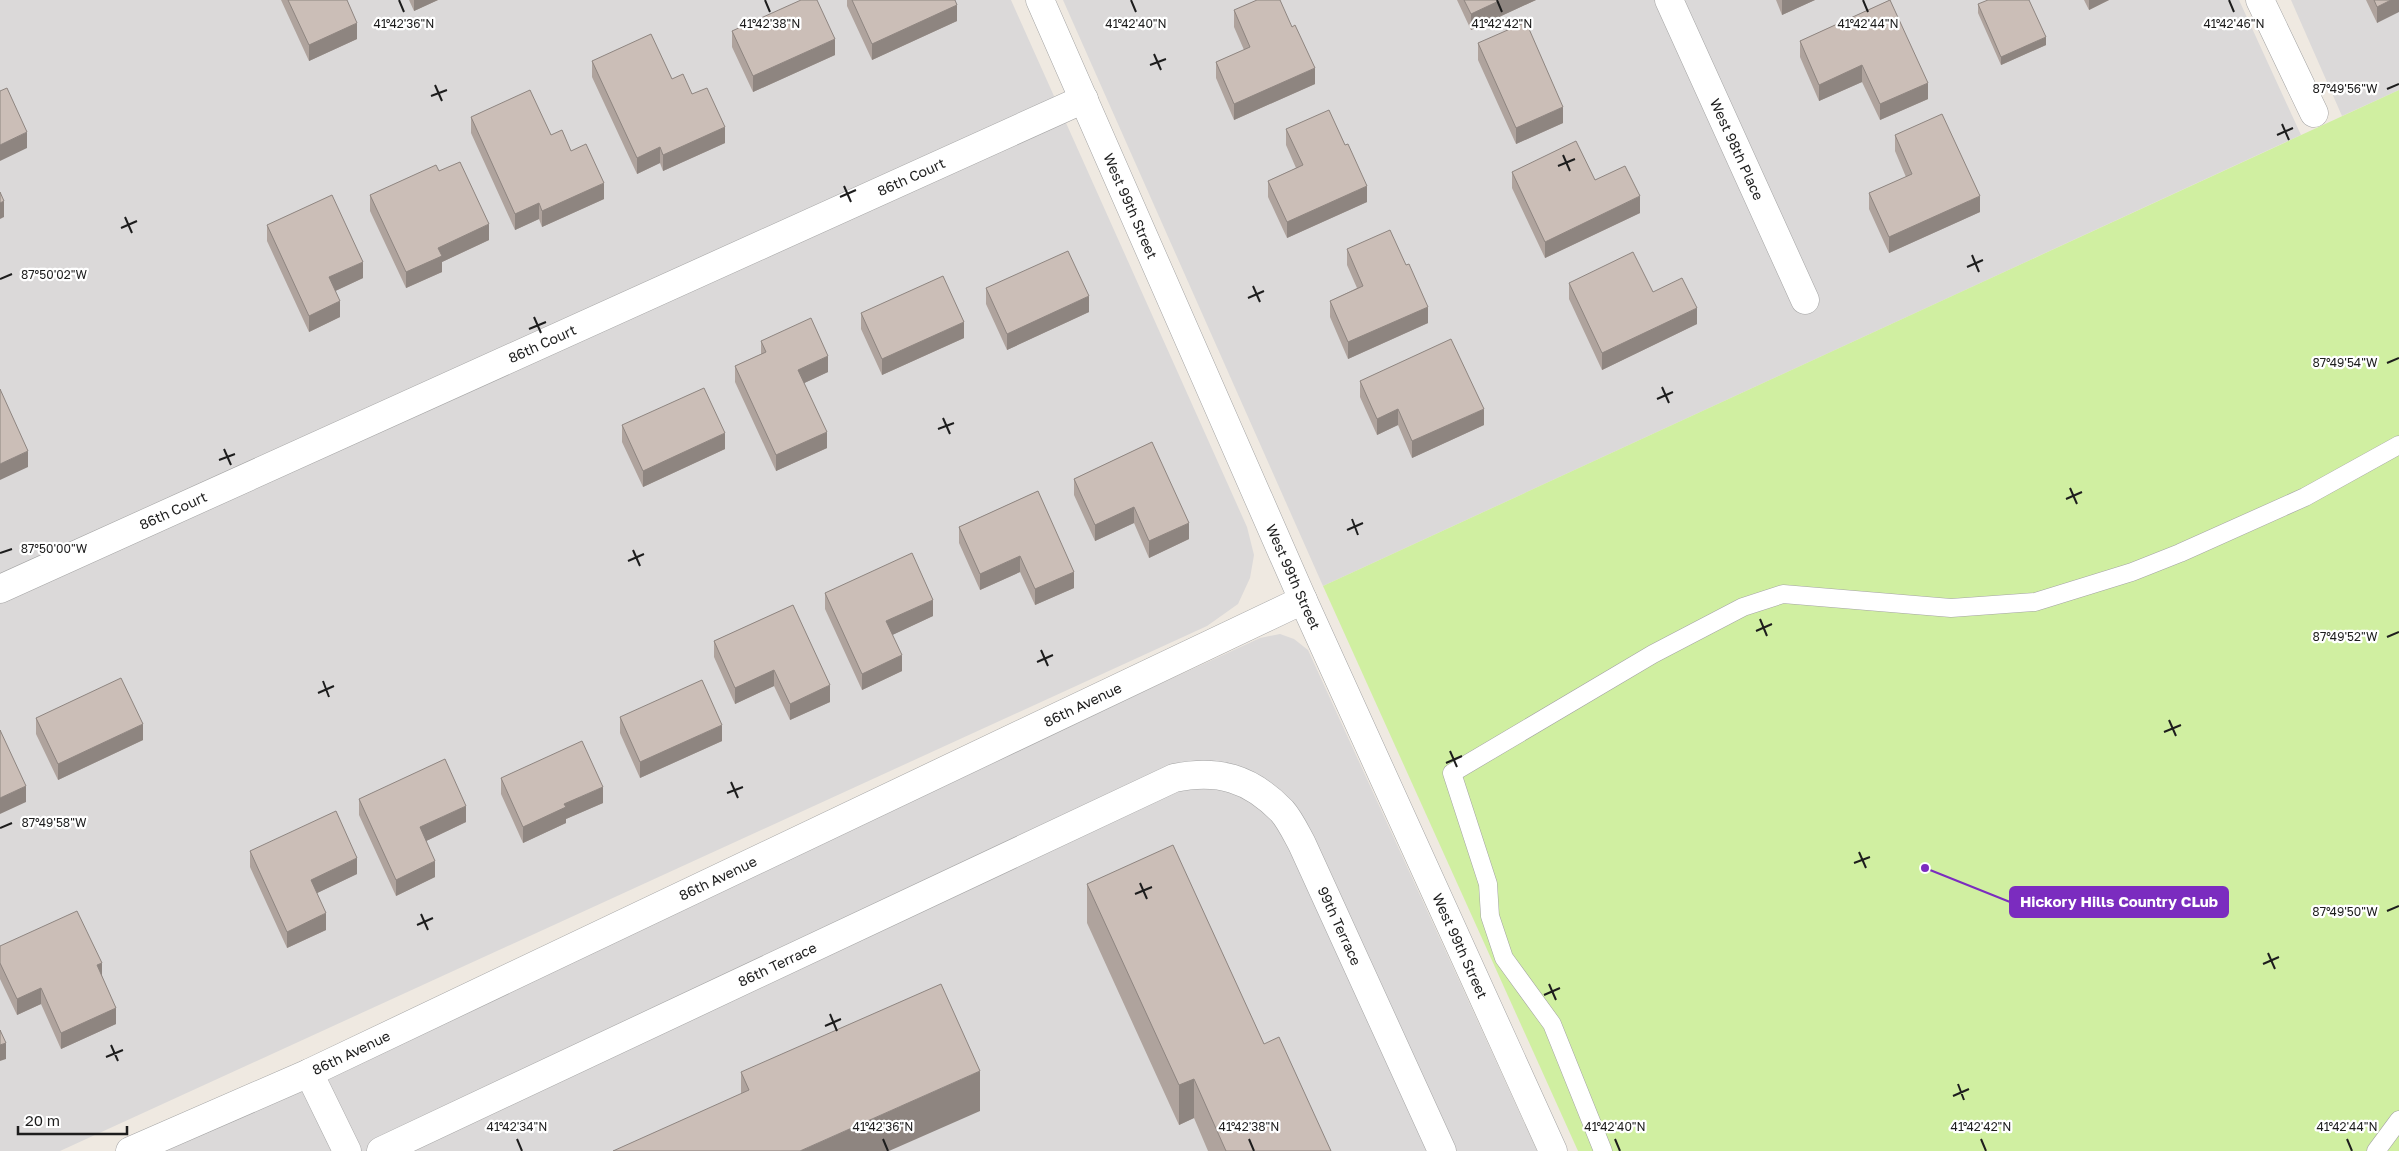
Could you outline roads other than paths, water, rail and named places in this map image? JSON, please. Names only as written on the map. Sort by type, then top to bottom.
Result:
[{"type":"street","name":"West 99th Street","points":[[1040,0],[1303,600],[1552,1151]]},
{"type":"street","name":"West 98th Place","points":[[1669,0],[1805,300]]},
{"type":"street","points":[[2260,0],[2314,113]]},
{"type":"street","name":"86th Court","points":[[0,589],[1084,99]]},
{"type":"street","name":"86th Avenue","points":[[130,1151],[309,1073],[1303,600]]},
{"type":"street","name":"99th Terrace","points":[[1174,778],[1199,773],[1233,777],[1259,792],[1283,812],[1302,844],[1442,1151]]},
{"type":"street","name":"86th Terrace","points":[[381,1151],[1174,778]]},
{"type":"street","points":[[309,1073],[347,1151]]},
{"type":"lane","points":[[1603,1151],[1552,1024],[1504,958],[1490,916],[1488,884],[1452,773],[1653,654],[1743,607],[1783,594],[1951,608],[2035,602],[2132,572],[2180,553],[2305,497],[2399,445]]},
{"type":"lane","points":[[2376,1151],[2399,1120]]},
{"type":"place","name":"Hickory Hills Country CLub","points":[[1925,868]]}]
